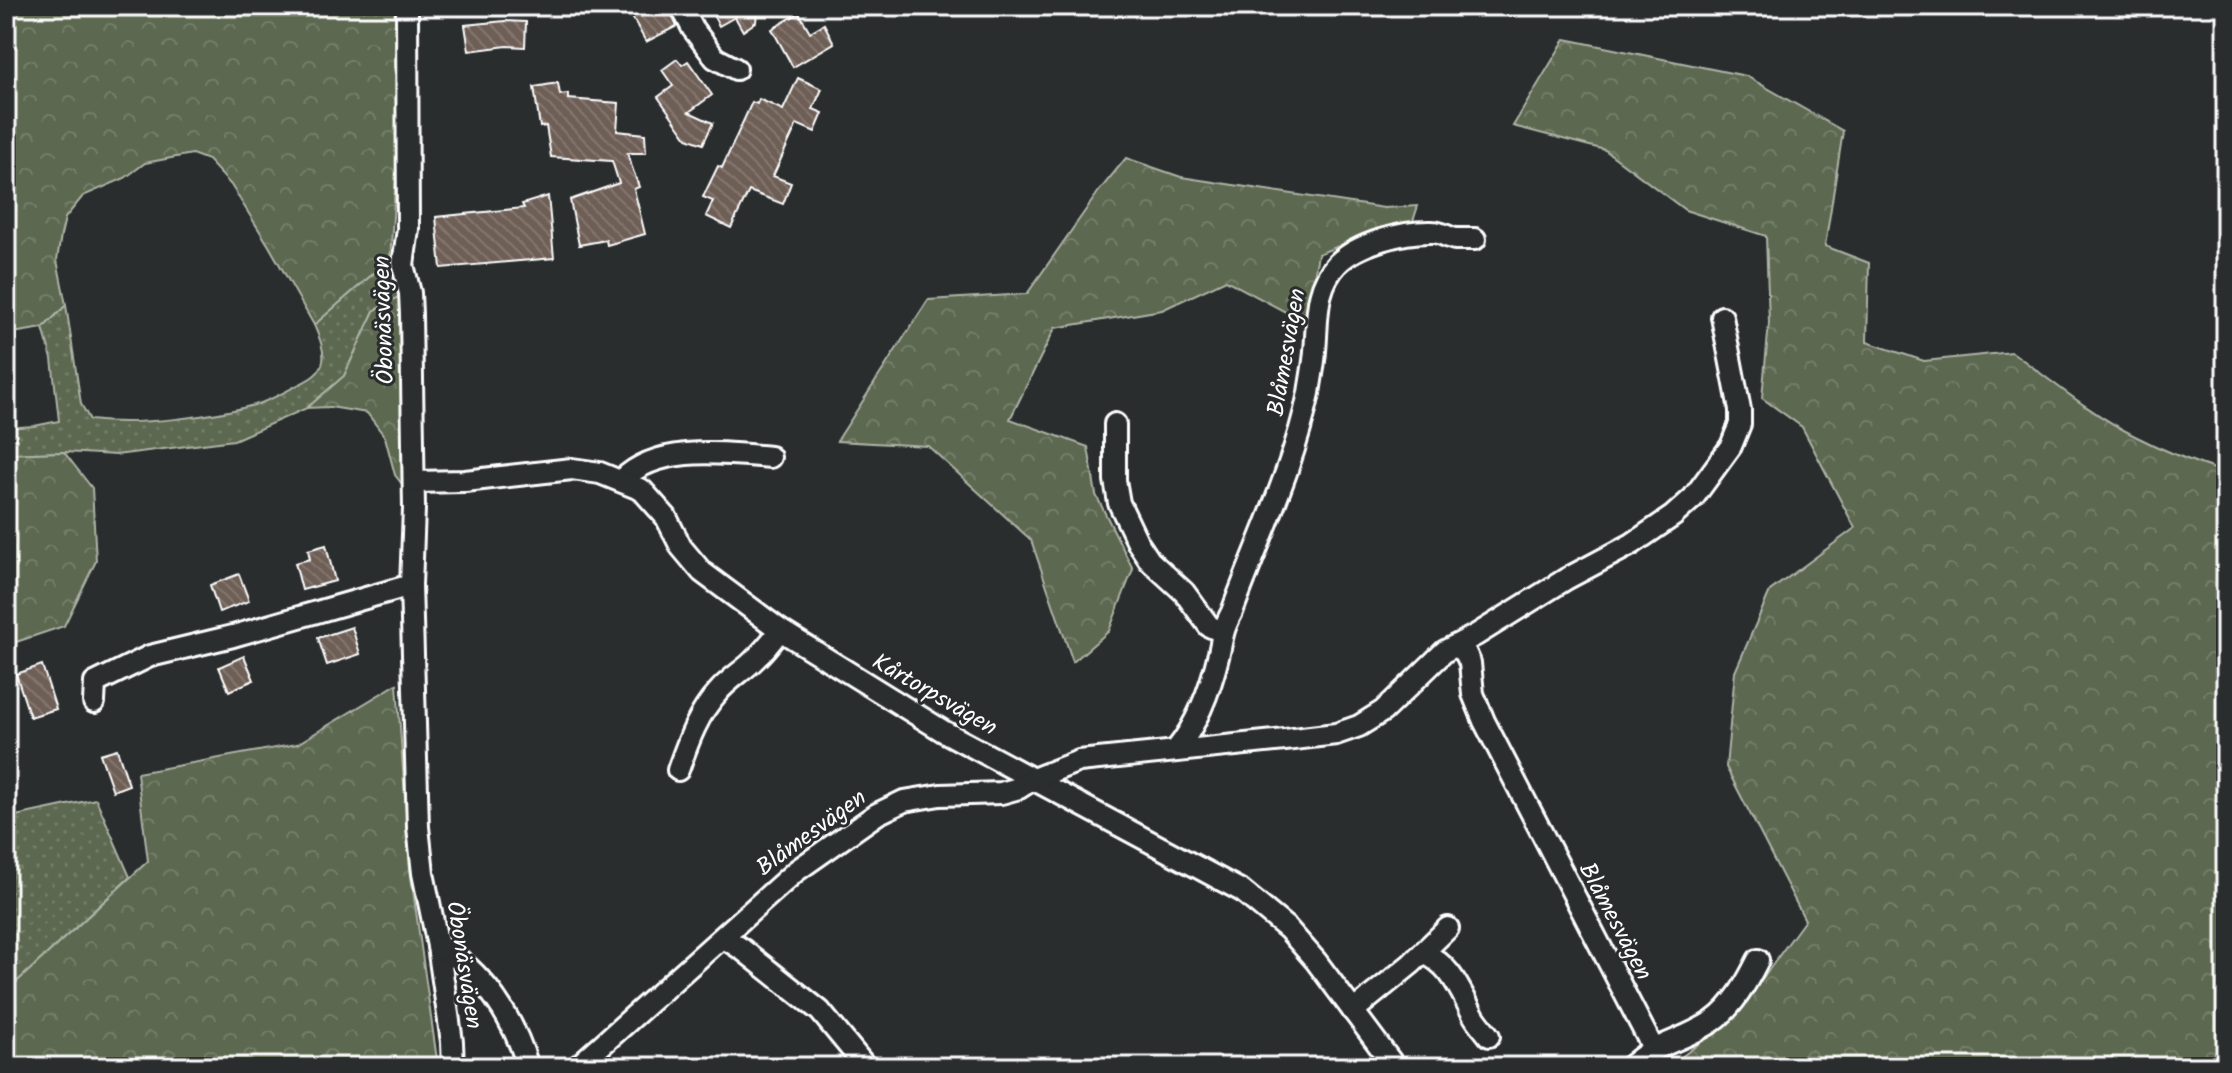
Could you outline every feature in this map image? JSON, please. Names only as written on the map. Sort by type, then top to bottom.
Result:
[{"type":"street","name":"Öbonäsvägen","points":[[407,6],[408,229],[403,265],[411,314],[414,482],[411,585],[418,827],[423,873],[438,946],[453,1067]]},
{"type":"street","points":[[681,6],[693,29],[715,58],[736,69]]},
{"type":"street","name":"Blåmesvägen","points":[[1176,750],[1186,737],[1208,691],[1222,632],[1296,447],[1311,379],[1320,294],[1326,277],[1352,253],[1383,239],[1408,233],[1437,232],[1454,239],[1475,239]]},
{"type":"street","name":"Blåmesvägen","points":[[577,1067],[796,871],[877,814],[904,801],[940,795],[1001,793],[1079,761],[1336,734],[1359,726],[1383,711],[1438,657],[1566,579],[1632,544],[1693,498],[1731,446],[1740,424],[1722,317]]},
{"type":"street","points":[[1115,424],[1115,480],[1119,503],[1138,543],[1150,561],[1184,592],[1209,626],[1222,632]]},
{"type":"street","points":[[622,480],[631,470],[674,455],[770,457]]},
{"type":"street","name":"Kårtorpsvägen","points":[[414,482],[465,481],[572,469],[600,473],[642,490],[666,517],[681,547],[702,572],[780,630],[943,731],[1242,891],[1288,929],[1316,961],[1395,1067]]},
{"type":"street","points":[[94,702],[95,683],[150,656],[233,636],[411,585]]},
{"type":"street","points":[[678,770],[701,714],[719,690],[750,664],[780,630]]},
{"type":"street","name":"Blåmesvägen","points":[[1455,646],[1465,652],[1470,663],[1473,694],[1484,721],[1654,1050]]},
{"type":"street","points":[[1353,1011],[1448,928]]},
{"type":"street","points":[[723,937],[820,1011],[866,1067]]},
{"type":"street","points":[[438,946],[453,954],[494,996],[519,1040],[528,1067]]},
{"type":"street","points":[[1423,953],[1452,975],[1474,1016],[1489,1036]]},
{"type":"street","points":[[1629,1067],[1654,1050],[1688,1036],[1714,1020],[1744,986],[1758,960]]},
{"type":"green space","points":[[6,6],[395,6],[398,146],[390,259],[314,325],[231,185],[208,160],[192,154],[145,163],[125,178],[83,196],[65,218],[57,260],[66,305],[43,328],[6,334]]},
{"type":"green space","points":[[1565,39],[1746,76],[1843,131],[1825,246],[1869,263],[1867,342],[1924,361],[2012,352],[2103,418],[2168,452],[2226,473],[2226,1067],[1672,1067],[1736,1015],[1805,920],[1726,767],[1735,672],[1770,591],[1855,528],[1802,427],[1762,398],[1769,323],[1766,236],[1685,210],[1605,150],[1513,126]]},
{"type":"green space","points":[[1126,158],[1181,177],[1384,208],[1418,206],[1412,224],[1372,233],[1318,254],[1306,323],[1226,280],[1162,310],[1055,328],[1010,419],[1088,447],[1096,495],[1133,569],[1109,631],[1073,662],[1031,540],[928,446],[837,441],[928,300],[1027,294],[1099,191]]},
{"type":"green space","points":[[390,259],[400,296],[374,311],[344,376],[307,408],[234,440],[116,455],[64,452],[6,454],[6,428],[59,421],[52,359],[43,328],[66,305],[81,404],[90,420],[130,422],[197,416],[263,402],[314,376],[322,366],[323,356],[314,325]]},
{"type":"green space","points":[[400,296],[402,484],[395,475],[385,437],[367,413],[330,407],[307,408],[344,376],[374,311]]},
{"type":"green space","points":[[64,452],[92,488],[96,561],[64,626],[7,645],[6,454]]},
{"type":"green space","points":[[397,684],[410,869],[438,1067],[6,1067],[8,990],[148,861],[137,773],[297,744]]},
{"type":"green space","points":[[96,799],[130,877],[6,995],[6,818]]},
{"type":"building","points":[[626,6],[668,6],[677,26],[646,42]]},
{"type":"building","points":[[708,6],[754,6],[756,22],[743,31],[735,17],[719,26]]},
{"type":"building","points":[[799,13],[810,32],[824,24],[834,43],[793,67],[772,29]]},
{"type":"building","points":[[526,22],[525,47],[469,51],[465,25]]},
{"type":"building","points":[[677,59],[682,65],[688,61],[712,95],[689,112],[713,123],[703,144],[687,138],[658,97],[673,86],[662,70]]},
{"type":"building","points":[[798,78],[822,89],[813,109],[823,113],[815,132],[797,124],[773,176],[791,183],[783,204],[749,191],[731,228],[706,216],[713,201],[703,197],[718,166],[722,168],[752,102],[757,104],[759,99],[783,110]]},
{"type":"building","points":[[558,83],[560,95],[568,94],[568,99],[619,103],[617,131],[645,134],[646,153],[627,153],[639,187],[634,189],[645,234],[607,245],[606,240],[579,245],[570,200],[619,183],[612,161],[551,157],[546,126],[540,127],[534,87]]},
{"type":"building","points":[[548,196],[554,258],[441,268],[436,217],[524,208],[522,204]]},
{"type":"building","points":[[326,545],[335,581],[302,590],[295,563],[310,559],[308,550]]},
{"type":"building","points":[[239,574],[249,601],[219,612],[210,585]]},
{"type":"building","points":[[352,627],[360,654],[327,665],[318,638]]},
{"type":"building","points":[[244,656],[254,680],[229,691],[219,667]]},
{"type":"building","points":[[42,665],[56,709],[30,717],[16,674]]},
{"type":"building","points":[[117,749],[129,785],[113,791],[100,754]]}]
